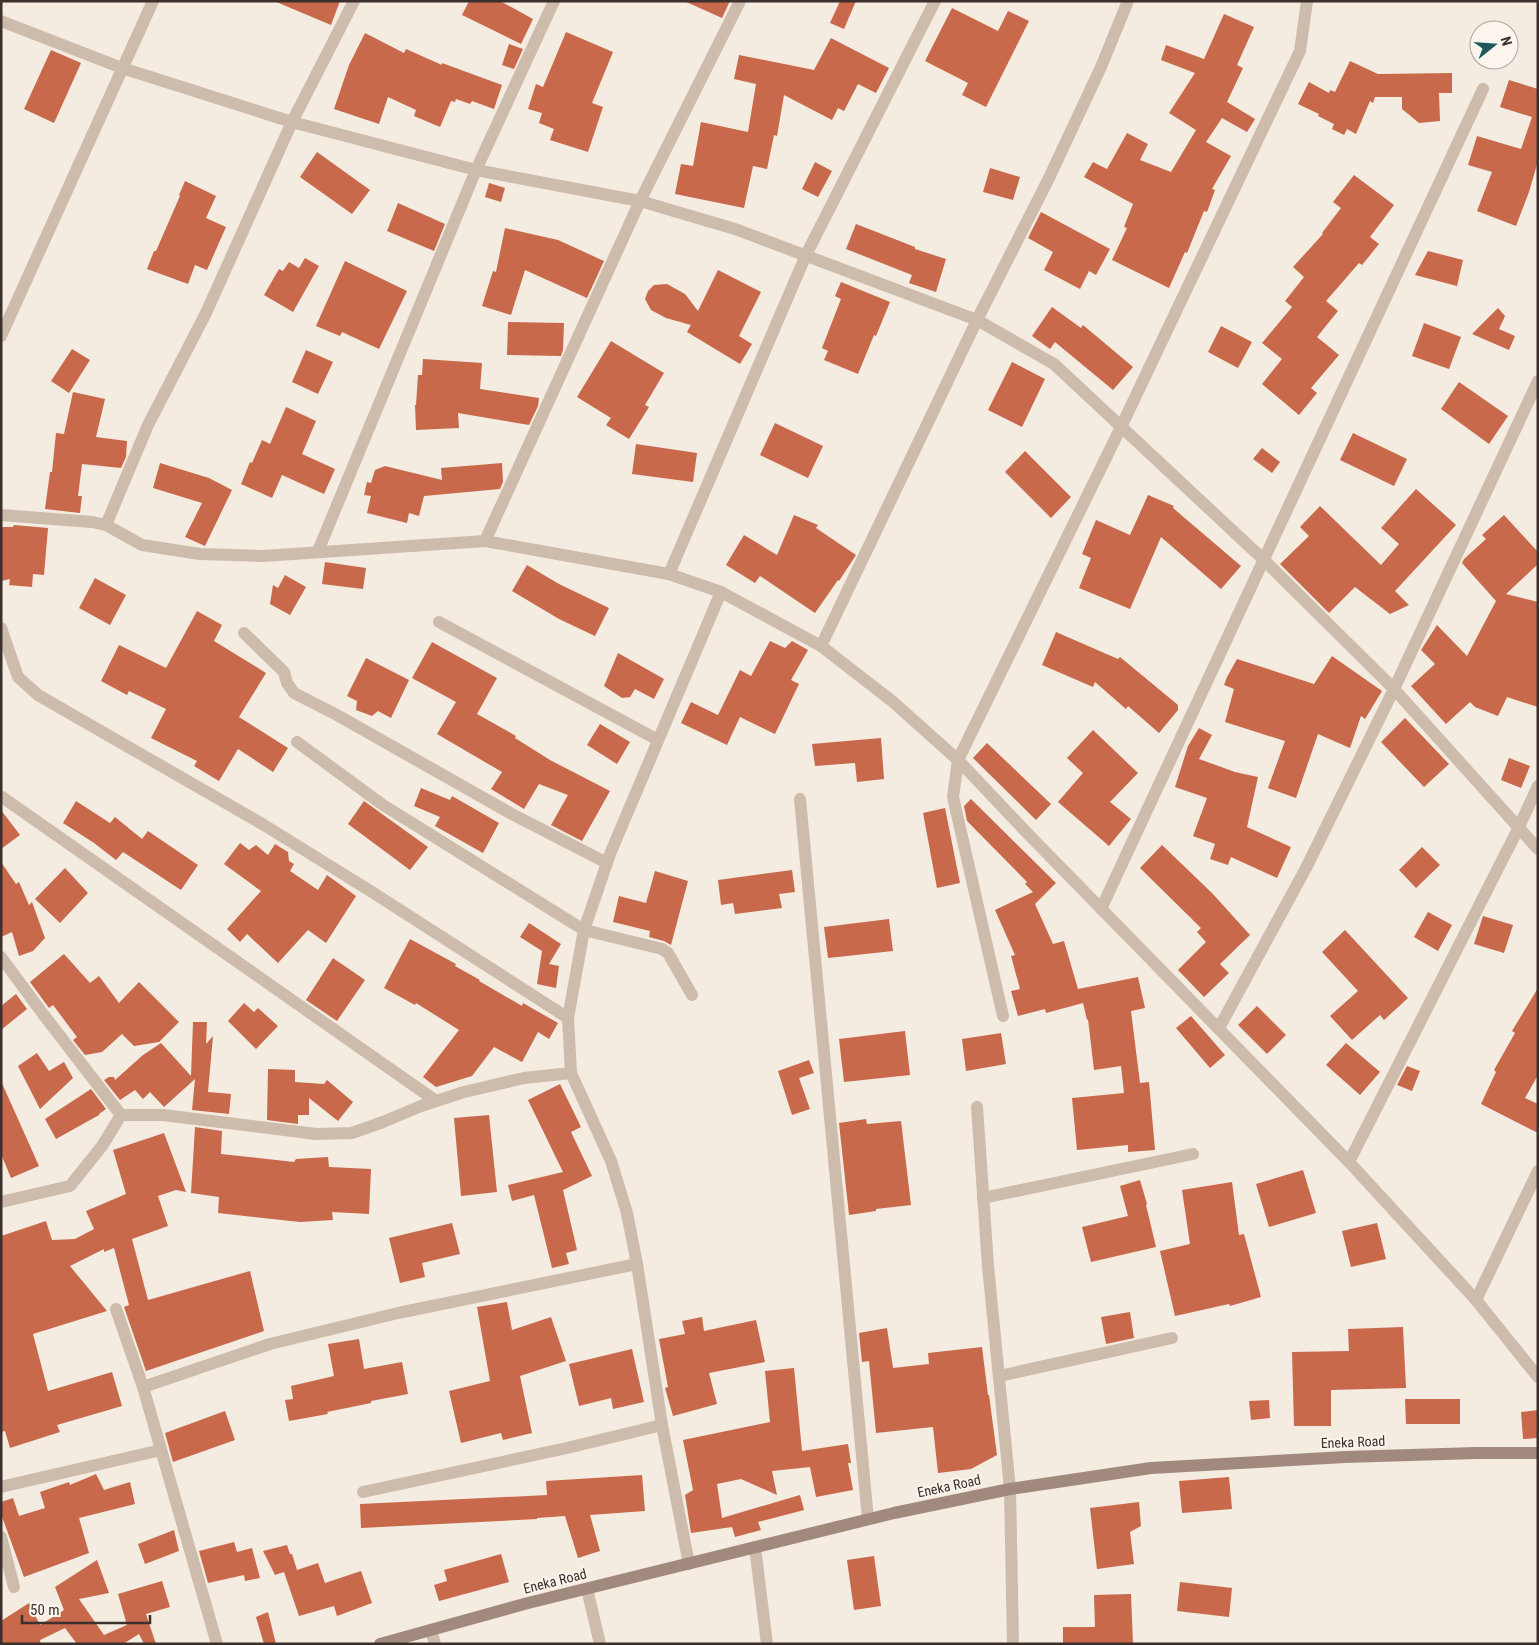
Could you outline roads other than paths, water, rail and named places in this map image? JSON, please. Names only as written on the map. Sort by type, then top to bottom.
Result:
[{"type":"main road","name":"Eneka Road","points":[[380,1644],[587,1589],[868,1519],[1010,1489],[1151,1468],[1345,1457],[1538,1453]]},
{"type":"street","points":[[1,336],[153,1]]},
{"type":"street","points":[[106,525],[148,425],[206,313],[292,122],[354,1]]},
{"type":"street","points":[[318,551],[476,170],[554,1]]},
{"type":"street","points":[[485,541],[640,201],[740,1]]},
{"type":"street","points":[[669,574],[806,255],[935,1]]},
{"type":"street","points":[[822,646],[977,320],[1049,178],[1128,1]]},
{"type":"street","points":[[1002,1016],[953,797],[958,760],[1121,427],[1300,51],[1307,1]]},
{"type":"street","points":[[1,21],[122,68],[292,122],[476,170],[640,201],[735,229],[977,320],[1054,364],[1264,560],[1394,689],[1538,849]]},
{"type":"street","points":[[1101,909],[1483,89]]},
{"type":"street","points":[[1219,1028],[1306,868],[1394,689],[1538,381]]},
{"type":"street","points":[[1,515],[92,522],[106,525],[142,545],[200,554],[263,556],[485,541],[669,574],[721,592],[822,646],[892,701],[958,760],[1349,1162],[1476,1300],[1538,1377]]},
{"type":"street","points":[[689,1564],[662,1425],[637,1264],[627,1213],[611,1161],[571,1072],[568,1018],[584,930],[607,863],[721,592]]},
{"type":"street","points":[[439,622],[658,740]]},
{"type":"street","points":[[1,628],[18,677],[38,695],[264,825],[568,1018]]},
{"type":"street","points":[[244,633],[284,672],[287,682],[294,693],[337,715],[510,813],[607,863]]},
{"type":"street","points":[[297,742],[383,805],[584,930],[662,948],[668,953],[692,995]]},
{"type":"street","points":[[1349,1162],[1538,786]]},
{"type":"street","points":[[2,797],[436,1101]]},
{"type":"street","points":[[800,798],[868,1519]]},
{"type":"street","points":[[1,957],[42,1014],[121,1115]]},
{"type":"street","points":[[121,1115],[163,1115],[316,1134],[352,1132],[464,1092],[524,1078],[571,1072]]},
{"type":"street","points":[[976,1107],[1010,1489],[1013,1644]]},
{"type":"street","points":[[1,1202],[70,1186],[102,1146],[121,1115]]},
{"type":"street","points":[[984,1198],[1193,1154]]},
{"type":"street","points":[[1476,1300],[1538,1171]]},
{"type":"street","points":[[143,1388],[270,1344],[398,1313],[637,1264]]},
{"type":"street","points":[[116,1309],[143,1388],[217,1644]]},
{"type":"street","points":[[999,1376],[1172,1338]]},
{"type":"street","points":[[363,1492],[567,1448],[662,1425]]},
{"type":"street","points":[[1,1487],[161,1450]]},
{"type":"street","points":[[1,1538],[14,1587]]},
{"type":"street","points":[[755,1547],[767,1644]]},
{"type":"street","points":[[587,1589],[600,1644]]},
{"type":"street","points":[[431,1630],[436,1644]]}]
